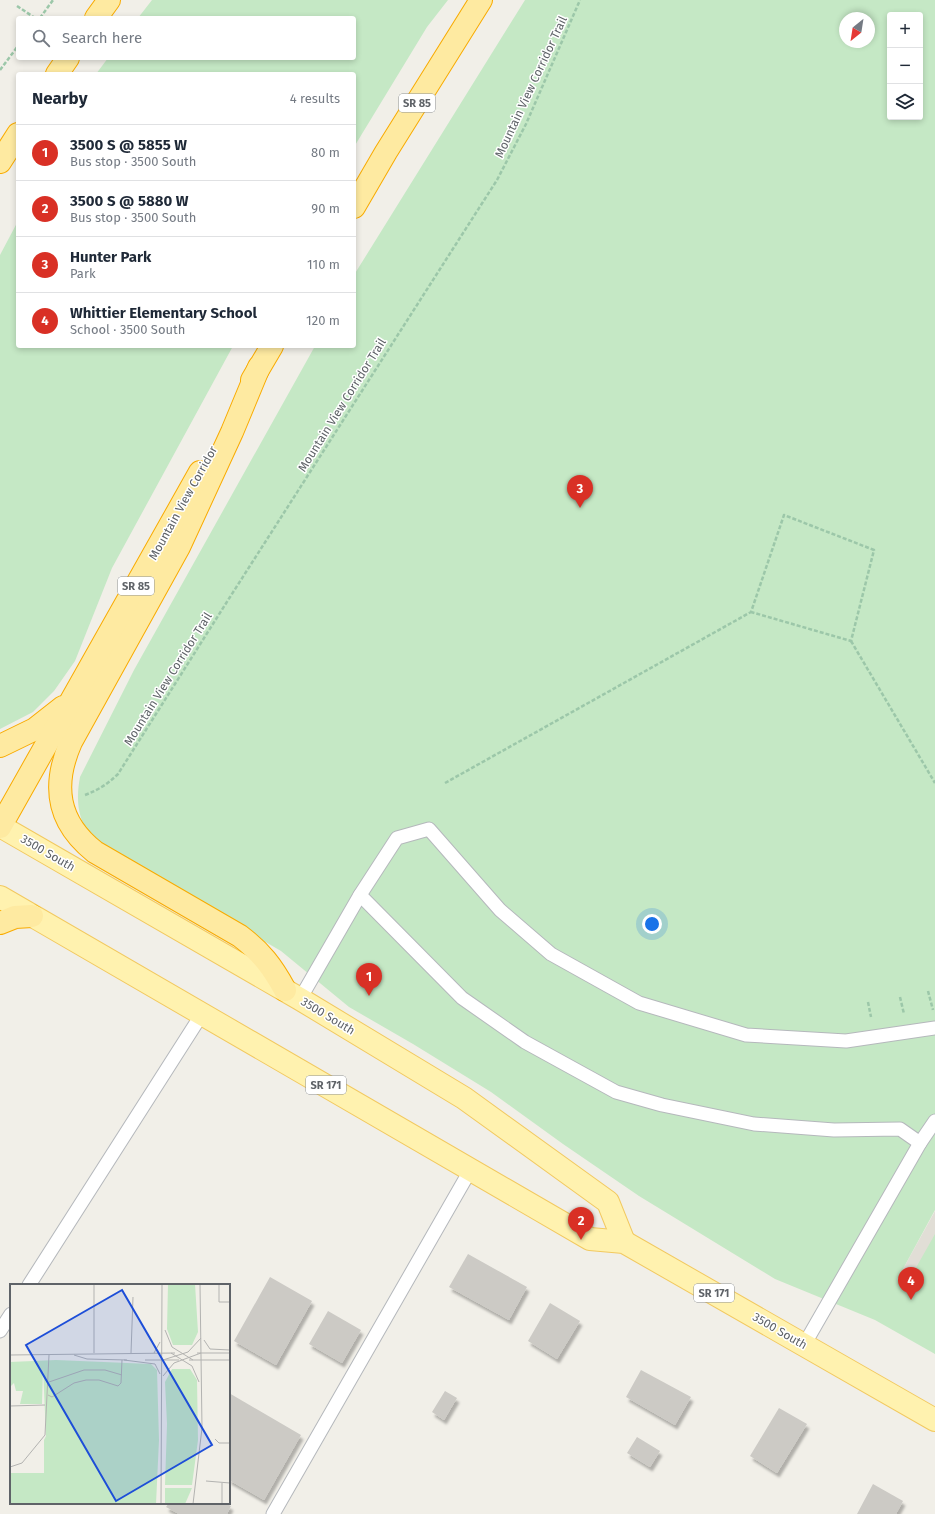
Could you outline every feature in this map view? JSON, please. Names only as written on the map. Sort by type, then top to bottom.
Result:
[{"type":"highway","points":[[97,16],[109,0]]},
{"type":"highway","name":"SR 85","points":[[356,204],[481,0]]},
{"type":"highway","points":[[58,72],[67,60]]},
{"type":"highway","points":[[0,147],[16,132]]},
{"type":"highway","points":[[0,162],[16,137]]},
{"type":"highway","name":"Mountain View Corridor","points":[[0,826],[271,348]]},
{"type":"highway","points":[[260,367],[179,547],[71,742],[62,766],[60,793],[62,807],[67,820],[74,832],[84,843],[95,852],[240,936],[265,958],[292,995]]},
{"type":"highway","points":[[0,746],[35,729],[73,698]]},
{"type":"highway","points":[[0,923],[15,917],[32,916]]},
{"type":"main road","name":"3500 South","points":[[0,826],[292,995],[464,1098],[608,1202],[624,1242]]},
{"type":"main road","name":"3500 South","points":[[0,897],[590,1239],[624,1242],[935,1420]]},
{"type":"lane","points":[[292,995],[397,838],[429,829],[500,910],[551,954],[639,1003],[746,1035],[846,1041],[935,1028]]},
{"type":"lane","points":[[360,895],[462,998],[524,1042],[616,1092],[662,1105],[754,1124],[834,1130],[900,1129],[920,1143]]},
{"type":"lane","points":[[30,1284],[202,1014]]},
{"type":"lane","points":[[804,1345],[920,1143],[935,1121]]},
{"type":"lane","points":[[274,1514],[471,1169]]},
{"type":"lane","points":[[0,1331],[10,1316]]},
{"type":"path","points":[[41,16],[53,0]]},
{"type":"path","name":"Mountain View Corridor Trail","points":[[85,795],[97,791],[108,784],[118,774],[493,185],[526,124],[580,0]]},
{"type":"path","points":[[17,6],[31,16]]},
{"type":"path","points":[[0,70],[16,49]]},
{"type":"path","points":[[445,783],[751,612],[784,515],[874,550],[851,641]]},
{"type":"path","points":[[751,612],[851,641],[935,783]]},
{"type":"path","points":[[928,991],[935,1016]]},
{"type":"shaded area","points":[[935,1211],[935,1354],[897,1280]]},
{"type":"green space","points":[[152,0],[448,0],[427,27],[356,144],[356,72],[98,72],[106,60],[356,60],[356,16],[140,16]]},
{"type":"green space","points":[[525,0],[935,0],[935,1210],[897,1280],[913,1273],[935,1234],[935,1354],[875,1320],[775,1279],[639,1196],[491,1092],[349,1007],[281,951],[111,852],[91,836],[83,823],[80,815],[78,800],[80,777],[134,670],[314,348],[356,348],[356,272]]},
{"type":"green space","points":[[16,225],[16,348],[232,348],[112,568],[75,661],[54,691],[33,712],[0,729],[0,255]]},
{"type":"building","points":[[468,1254],[527,1287],[509,1320],[449,1287]]},
{"type":"building","points":[[270,1277],[312,1301],[276,1365],[234,1341]]},
{"type":"building","points":[[550,1303],[580,1321],[557,1359],[528,1341]]},
{"type":"building","points":[[328,1311],[361,1330],[342,1363],[309,1344]]},
{"type":"building","points":[[641,1370],[691,1397],[675,1425],[626,1397]]},
{"type":"building","points":[[445,1391],[457,1398],[444,1420],[432,1412]]},
{"type":"building","points":[[230,1394],[301,1435],[264,1500],[230,1481]]},
{"type":"building","points":[[779,1408],[807,1424],[777,1473],[750,1456]]},
{"type":"building","points":[[637,1437],[660,1451],[650,1467],[627,1453]]},
{"type":"building","points":[[873,1484],[903,1501],[896,1514],[857,1514]]},
{"type":"building","points":[[168,1504],[227,1504],[231,1506],[227,1514],[179,1514],[166,1507]]},
{"type":"place","name":"Hunter Park","points":[[580,508]]},
{"type":"place","name":"3500 S @ 5855 W","points":[[369,996]]},
{"type":"place","name":"3500 S @ 5880 W","points":[[581,1240]]},
{"type":"place","name":"Whittier Elementary School","points":[[911,1300]]}]
